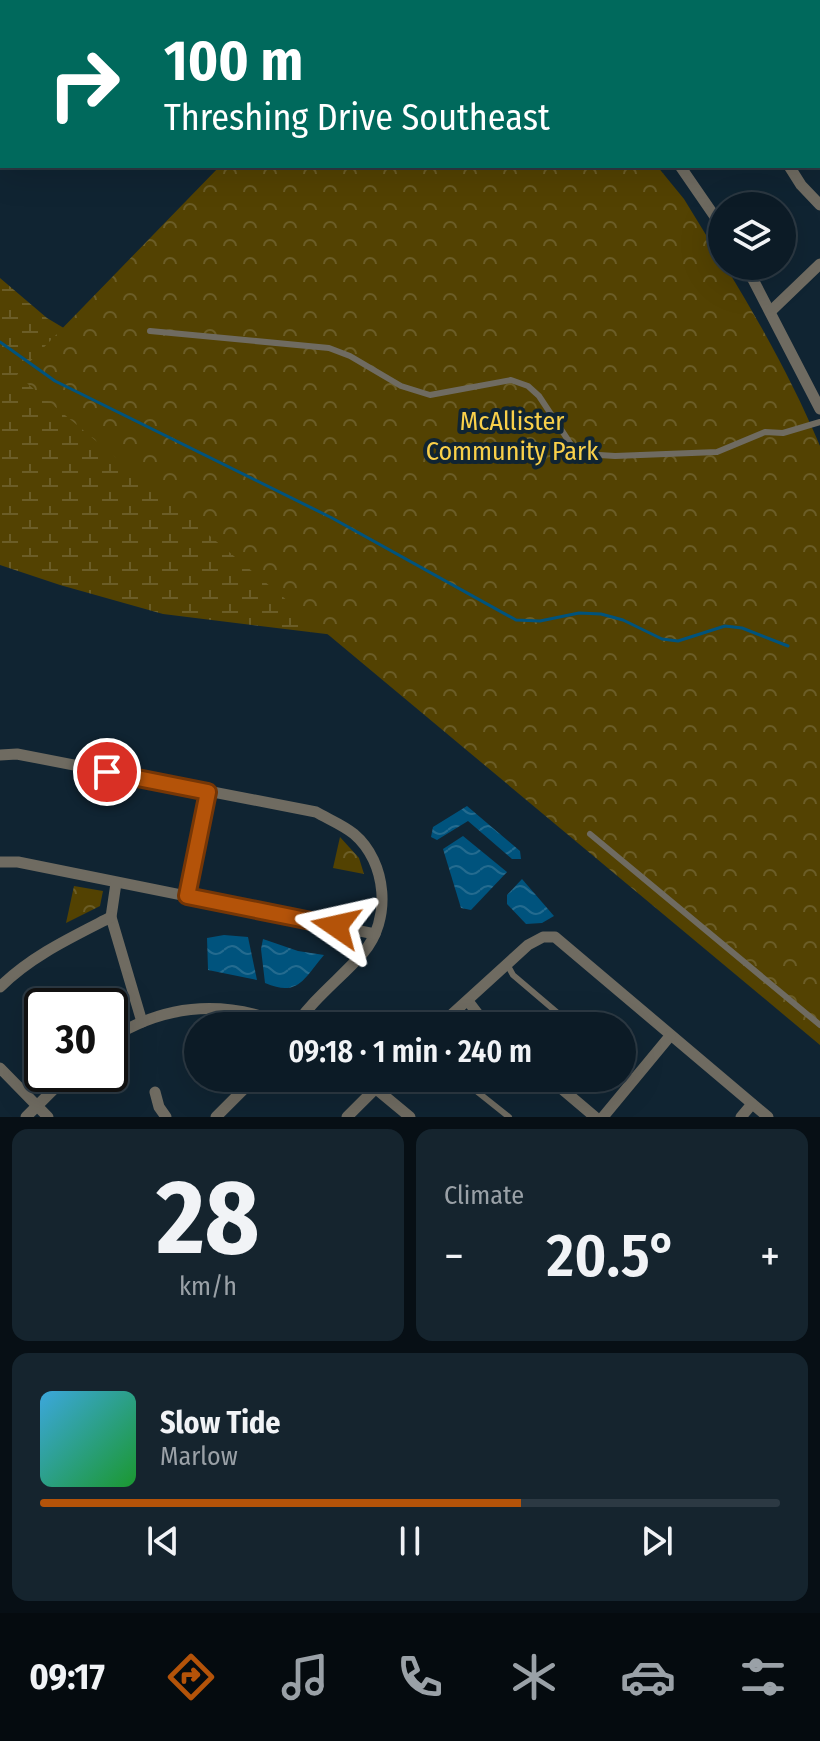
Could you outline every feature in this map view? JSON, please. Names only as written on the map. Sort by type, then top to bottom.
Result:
[{"type":"street","points":[[681,168],[708,207]]},
{"type":"street","points":[[790,168],[820,205]]},
{"type":"street","points":[[771,311],[820,264]]},
{"type":"street","points":[[754,280],[820,409]]},
{"type":"street","points":[[0,755],[17,754],[316,812],[356,835],[375,862],[381,881],[381,916],[365,950],[305,1012]]},
{"type":"street","points":[[187,896],[208,792]]},
{"type":"street","points":[[0,862],[18,862],[375,934]]},
{"type":"street","points":[[116,883],[111,917],[142,1022]]},
{"type":"street","points":[[0,987],[14,973],[56,945],[111,917]]},
{"type":"street","points":[[455,1012],[536,940],[555,937],[768,1117]]},
{"type":"street","points":[[468,1001],[476,1012]]},
{"type":"street","points":[[184,1012],[217,1007],[250,1012]]},
{"type":"street","points":[[128,1029],[142,1022],[184,1012]]},
{"type":"street","points":[[636,1076],[670,1036]]},
{"type":"street","points":[[0,1068],[48,1117]]},
{"type":"street","points":[[26,1117],[51,1092]]},
{"type":"street","points":[[155,1092],[166,1117]]},
{"type":"street","points":[[216,1117],[241,1092]]},
{"type":"street","points":[[347,1117],[371,1092]]},
{"type":"street","points":[[380,1092],[410,1117]]},
{"type":"street","points":[[566,1092],[595,1117]]},
{"type":"street","points":[[603,1117],[623,1092]]},
{"type":"street","points":[[741,1117],[752,1104]]},
{"type":"lane","points":[[150,331],[329,348],[350,356],[401,386],[430,395],[511,380],[528,386],[539,396],[572,446],[584,454],[615,456],[717,452],[765,432],[783,433],[820,422]]},
{"type":"lane","points":[[590,834],[820,1025]]},
{"type":"lane","points":[[508,966],[513,975],[557,1012]]},
{"type":"lane","points":[[478,1092],[509,1117]]},
{"type":"green space","name":"McAllister Community Park","points":[[218,168],[659,168],[684,199],[708,238],[708,280],[733,280],[764,332],[820,446],[820,1045],[17,375]]},
{"type":"green space","points":[[0,278],[47,318],[124,364],[359,638],[163,614],[0,565]]},
{"type":"green space","points":[[340,837],[359,858],[364,874],[333,868]]},
{"type":"green space","points":[[74,886],[103,891],[100,906],[66,923]]},
{"type":"water","points":[[467,806],[520,851],[521,859],[512,859],[468,821],[437,840],[431,837],[433,827]]},
{"type":"water","points":[[463,836],[507,872],[471,910],[461,908],[443,849]]},
{"type":"water","points":[[522,879],[554,916],[542,923],[526,924],[507,904],[507,895]]},
{"type":"water","points":[[224,935],[248,937],[257,980],[208,970],[207,938]]},
{"type":"water","points":[[263,939],[298,951],[324,955],[299,984],[276,987],[265,983],[261,949]]},
{"type":"waterway","points":[[0,342],[55,381],[332,518],[516,620],[540,621],[579,613],[601,614],[623,620],[662,639],[678,641],[725,626],[742,628],[788,646]]},
{"type":"route","points":[[107,772],[208,792],[187,896],[336,926]]}]
